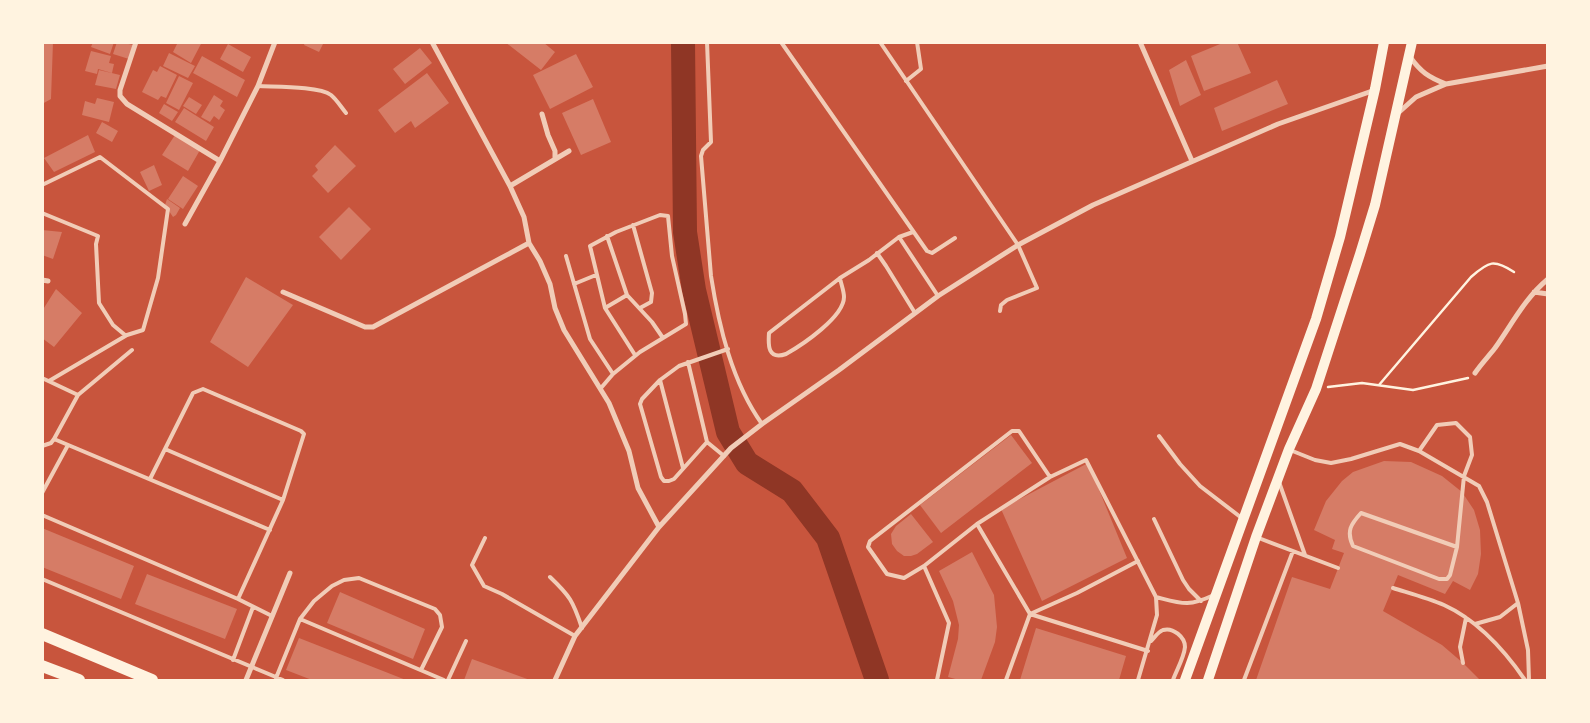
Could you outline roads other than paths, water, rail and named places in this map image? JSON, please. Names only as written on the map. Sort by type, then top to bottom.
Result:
[{"type":"highway","points":[[42,634],[152,680]]},
{"type":"highway","points":[[42,666],[79,680]]},
{"type":"main road","points":[[1185,680],[1316,318],[1340,237],[1375,90],[1384,42]]},
{"type":"main road","points":[[1208,680],[1256,538],[1289,449],[1316,389],[1375,205],[1412,42]]},
{"type":"street","points":[[136,42],[120,90],[120,96],[126,104],[220,161]]},
{"type":"street","points":[[185,224],[258,86],[275,42]]},
{"type":"street","points":[[432,42],[510,186],[524,217],[529,243],[540,261],[564,330],[600,388],[618,425],[629,451],[638,488],[659,527]]},
{"type":"street","points":[[1140,42],[1192,161]]},
{"type":"street","points":[[1409,56],[1421,72],[1434,80],[1446,84]]},
{"type":"street","points":[[1395,116],[1416,97],[1446,84],[1548,66]]},
{"type":"street","points":[[555,680],[575,636],[659,527],[731,448],[938,296],[1018,245],[1093,206],[1278,124],[1375,90]]},
{"type":"street","points":[[542,114],[555,151],[555,159]]},
{"type":"street","points":[[510,186],[569,151]]},
{"type":"street","points":[[283,292],[365,327],[373,327],[529,243]]},
{"type":"street","points":[[1475,373],[1534,292],[1548,279]]},
{"type":"street","points":[[1534,292],[1548,294]]},
{"type":"street","points":[[246,680],[290,573]]},
{"type":"lane","points":[[707,42],[711,142],[703,150],[701,156],[712,276],[731,362],[750,407],[762,424]]},
{"type":"lane","points":[[781,42],[913,232],[930,253],[955,238]]},
{"type":"lane","points":[[880,42],[1018,245],[1037,288],[1008,300],[1001,305],[1000,311]]},
{"type":"lane","points":[[906,81],[921,69],[917,42]]},
{"type":"lane","points":[[258,86],[316,89],[330,94],[338,101],[346,113]]},
{"type":"lane","points":[[42,185],[100,157],[168,209],[158,278],[143,330],[127,335],[49,381]]},
{"type":"lane","points":[[42,213],[98,236],[96,244],[99,303],[113,325],[124,336],[127,335]]},
{"type":"lane","points":[[600,388],[635,355],[686,324],[672,256],[668,216],[660,215],[633,225],[607,236],[590,246],[605,308],[635,355]]},
{"type":"lane","points":[[633,225],[652,293],[651,302],[640,308]]},
{"type":"lane","points":[[840,278],[844,298],[839,310],[830,322],[786,354],[780,356],[773,353],[768,346],[768,332],[840,278],[899,237],[913,232]]},
{"type":"lane","points":[[607,236],[627,295],[640,308],[663,338]]},
{"type":"lane","points":[[899,237],[938,296]]},
{"type":"lane","points":[[876,253],[915,313]]},
{"type":"lane","points":[[566,256],[590,339],[613,374]]},
{"type":"lane","points":[[574,284],[596,275]]},
{"type":"lane","points":[[605,308],[627,295]]},
{"type":"lane","points":[[42,446],[51,443],[54,439],[78,395],[132,350]]},
{"type":"lane","points":[[707,442],[674,478],[668,482],[664,481],[661,477],[640,409],[642,399],[669,372],[688,362],[728,350]]},
{"type":"lane","points":[[688,362],[707,442],[724,456]]},
{"type":"lane","points":[[42,378],[78,395]]},
{"type":"lane","points":[[660,380],[683,468]]},
{"type":"lane","points":[[150,479],[193,393],[203,389],[301,431],[304,438],[283,500],[238,599]]},
{"type":"lane","points":[[1419,451],[1437,425],[1456,423],[1470,437],[1472,456],[1464,476],[1457,547],[1450,575],[1447,579],[1443,580],[1353,546],[1350,538],[1352,523],[1361,513],[1457,547]]},
{"type":"lane","points":[[1050,477],[1019,431],[1012,431],[870,541],[868,547],[887,574],[904,578],[924,566],[977,524],[1050,477],[1086,460],[1156,597],[1157,615],[1138,680]]},
{"type":"lane","points":[[1159,436],[1180,464],[1200,486],[1243,519]]},
{"type":"lane","points":[[54,439],[270,530]]},
{"type":"lane","points":[[1289,449],[1315,460],[1331,463],[1400,444],[1419,451],[1479,486],[1484,493],[1504,552],[1518,603],[1528,650],[1529,680]]},
{"type":"lane","points":[[42,493],[68,445]]},
{"type":"lane","points":[[165,449],[283,500]]},
{"type":"lane","points":[[1278,480],[1305,555]]},
{"type":"lane","points":[[42,515],[238,599],[272,616]]},
{"type":"lane","points":[[1154,519],[1183,580],[1201,601]]},
{"type":"lane","points":[[977,524],[1030,614],[1148,651]]},
{"type":"lane","points":[[485,538],[472,565],[484,586],[502,594],[575,636]]},
{"type":"lane","points":[[1256,538],[1338,568]]},
{"type":"lane","points":[[1244,680],[1293,551]]},
{"type":"lane","points":[[1006,680],[1030,614],[1077,593],[1138,561]]},
{"type":"lane","points":[[924,566],[949,623],[938,680]]},
{"type":"lane","points":[[550,577],[573,602],[582,628]]},
{"type":"lane","points":[[276,678],[300,619],[314,601],[332,586],[344,580],[359,578],[434,609],[440,615],[442,627],[421,670]]},
{"type":"lane","points":[[42,579],[283,680]]},
{"type":"lane","points":[[1393,588],[1442,605],[1475,624],[1504,653],[1525,680]]},
{"type":"lane","points":[[1156,597],[1188,604],[1201,601],[1215,594]]},
{"type":"lane","points":[[1475,624],[1500,617],[1518,603]]},
{"type":"lane","points":[[233,660],[253,607]]},
{"type":"lane","points":[[1463,663],[1460,647],[1466,618]]},
{"type":"lane","points":[[300,619],[444,680]]},
{"type":"lane","points":[[1150,642],[1158,633],[1168,630],[1175,632],[1184,641],[1185,648],[1173,680]]},
{"type":"lane","points":[[448,680],[466,641]]},
{"type":"waterway","points":[[683,42],[685,232],[694,290],[728,432],[747,463],[792,491],[828,538],[877,680]]}]
